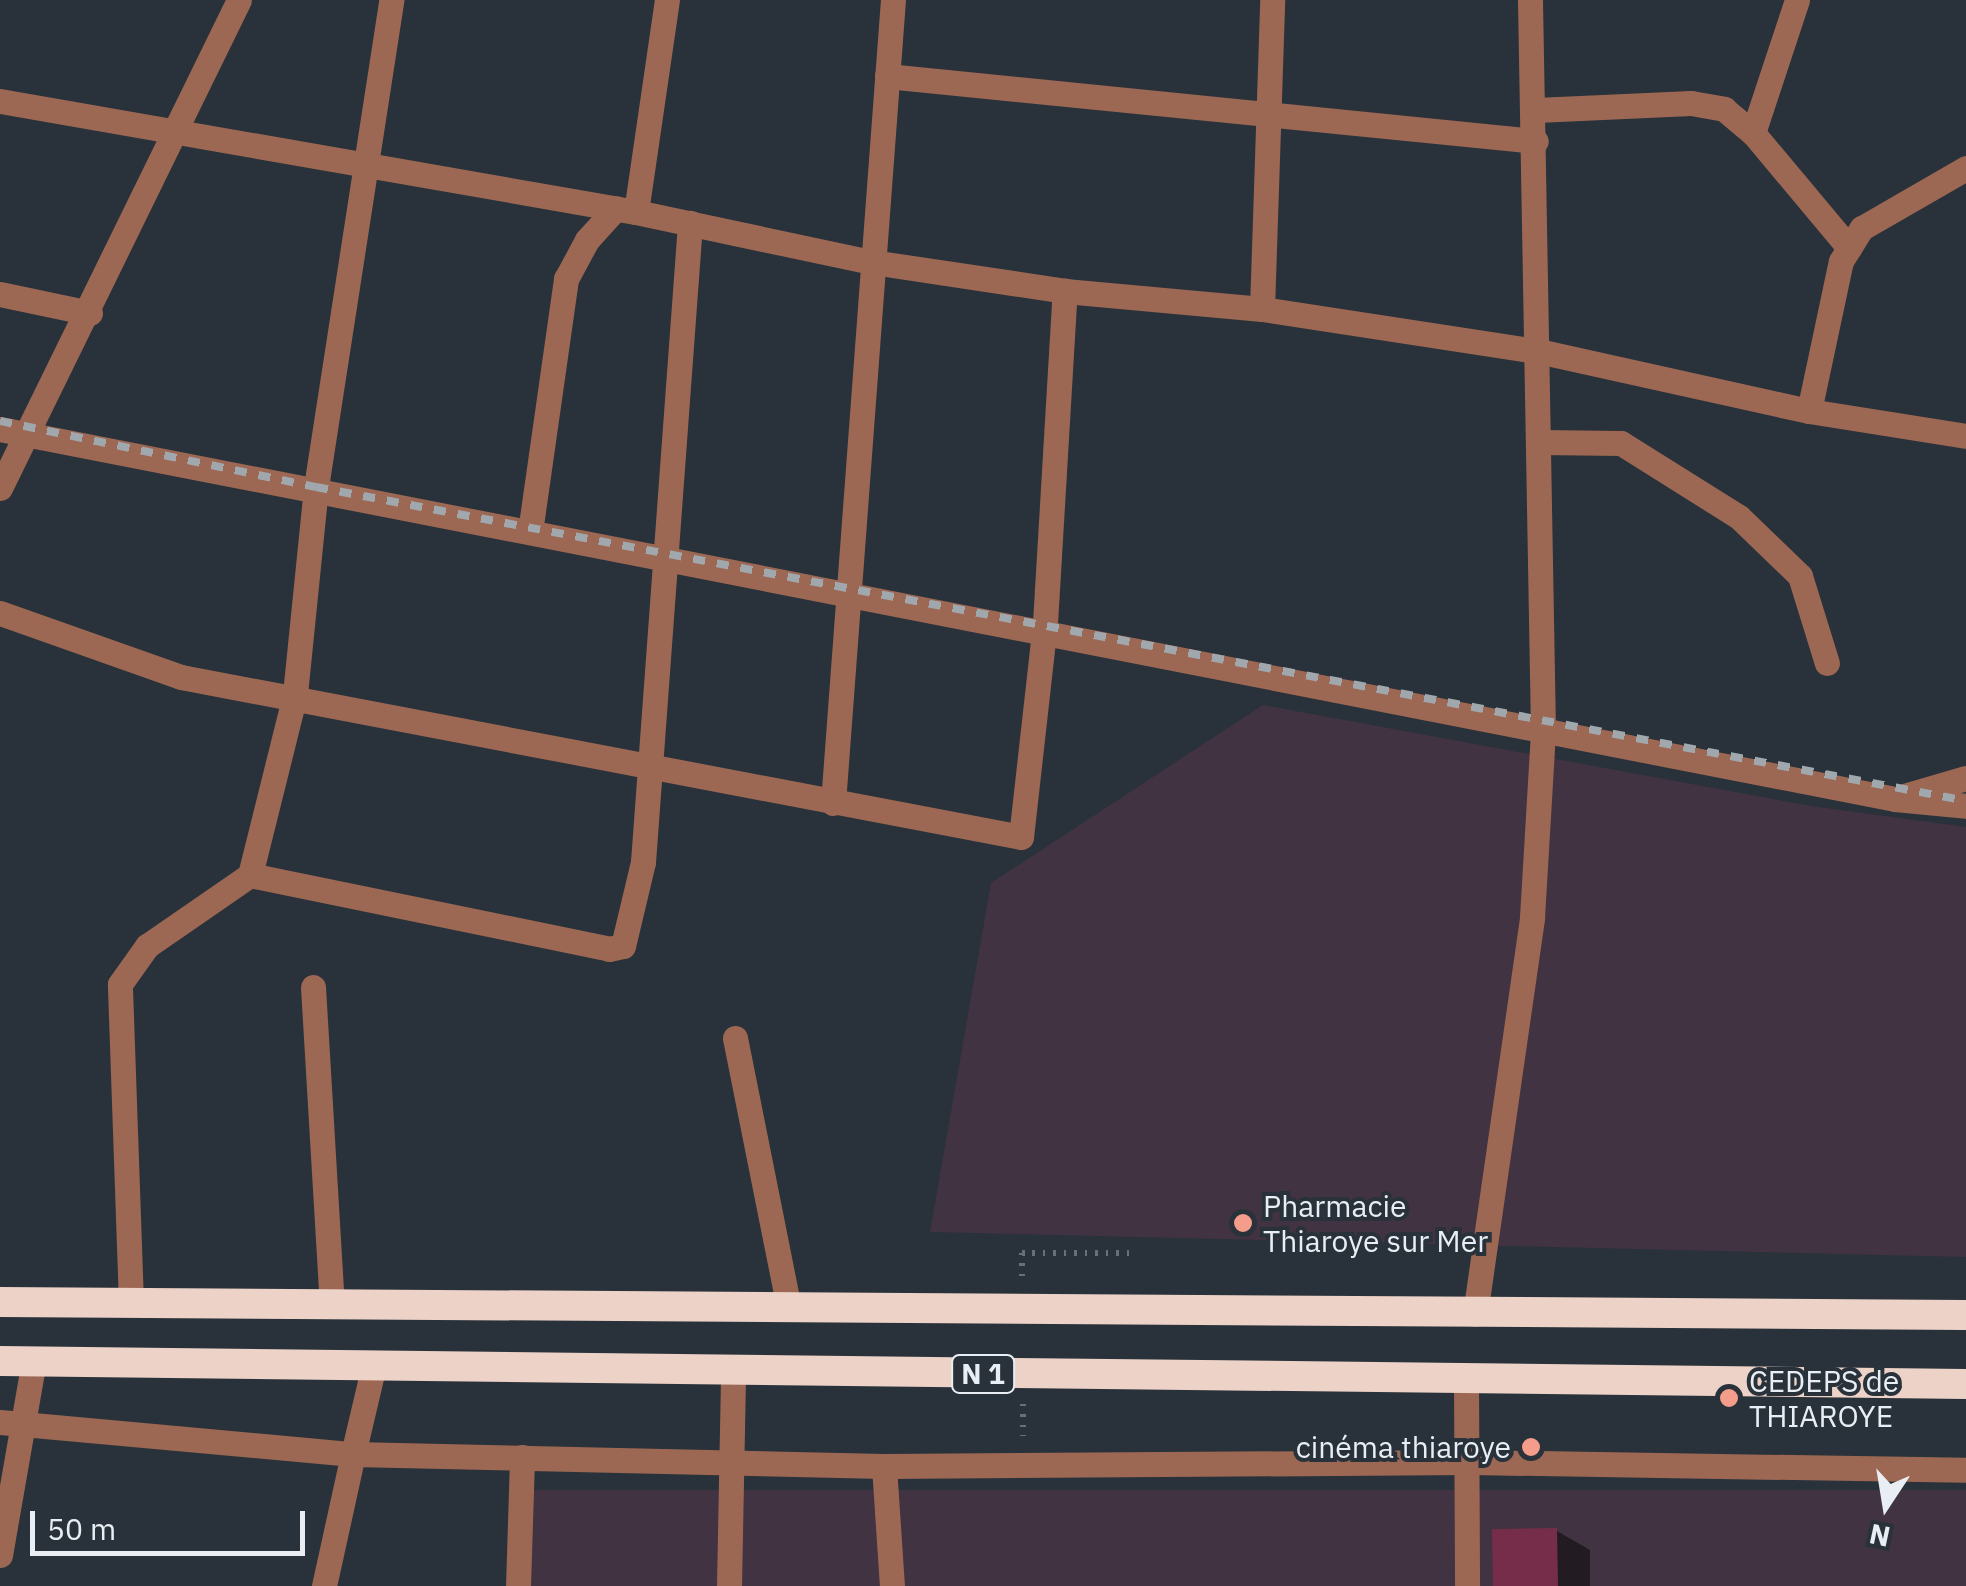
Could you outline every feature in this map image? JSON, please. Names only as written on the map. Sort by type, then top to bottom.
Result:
[{"type":"highway","name":"N 1","points":[[0,1302],[1966,1315]]},
{"type":"highway","name":"N 1","points":[[0,1360],[1966,1384]]},
{"type":"street","points":[[0,488],[12,432],[90,313],[180,132],[239,0]]},
{"type":"street","points":[[131,1303],[120,984],[129,962],[147,946],[250,875],[295,694],[316,494],[392,0]]},
{"type":"street","points":[[530,532],[566,279],[586,240],[626,210],[667,0]]},
{"type":"street","points":[[832,803],[893,0]]},
{"type":"street","points":[[1262,309],[1272,0]]},
{"type":"street","points":[[1476,1314],[1532,917],[1543,731],[1536,110],[1530,0]]},
{"type":"street","points":[[1753,133],[1797,0]]},
{"type":"street","points":[[887,76],[1270,109],[1536,141]]},
{"type":"street","points":[[0,101],[626,210],[872,262],[1065,291],[1262,309],[1538,351],[1809,411],[1966,436]]},
{"type":"street","points":[[1536,110],[1691,103],[1724,108],[1753,133],[1850,248]]},
{"type":"street","points":[[1809,411],[1850,248],[1862,228],[1966,168]]},
{"type":"street","points":[[250,875],[609,949],[622,946],[643,862],[690,223]]},
{"type":"street","points":[[0,613],[181,677],[295,694],[832,803],[1020,837],[1044,634],[1065,291]]},
{"type":"street","points":[[0,294],[90,313]]},
{"type":"street","points":[[12,432],[1895,799],[1966,806]]},
{"type":"street","points":[[1540,442],[1620,443],[1740,517],[1800,576],[1827,663]]},
{"type":"street","points":[[1895,799],[1966,778]]},
{"type":"street","points":[[313,986],[332,1305]]},
{"type":"street","points":[[735,1038],[789,1309]]},
{"type":"street","points":[[0,1555],[13,1422],[34,1360]]},
{"type":"street","points":[[324,1586],[374,1365]]},
{"type":"street","points":[[729,1586],[732,1370]]},
{"type":"street","points":[[1466,1380],[1470,1462],[1467,1586]]},
{"type":"street","points":[[13,1422],[354,1454],[733,1465],[1470,1462],[1966,1470]]},
{"type":"street","points":[[518,1586],[522,1456]]},
{"type":"street","points":[[884,1466],[892,1586]]},
{"type":"path","points":[[1022,1252],[1137,1253]]},
{"type":"shaded area","points":[[1263,705],[1811,806],[1966,827],[1966,1257],[930,1232],[991,883]]},
{"type":"shaded area","points":[[517,1490],[1966,1490],[1966,1586],[517,1586]]},
{"type":"building","points":[[1557,1528],[1558,1586],[1493,1586],[1492,1529]]},
{"type":"railway","points":[[0,421],[316,487],[1966,801]]},
{"type":"place","name":"Pharmacie Thiaroye sur Mer","points":[[1243,1223]]},
{"type":"place","name":"CEDEPS de THIAROYE","points":[[1729,1398]]},
{"type":"place","name":"cinéma thiaroye","points":[[1531,1447]]}]
